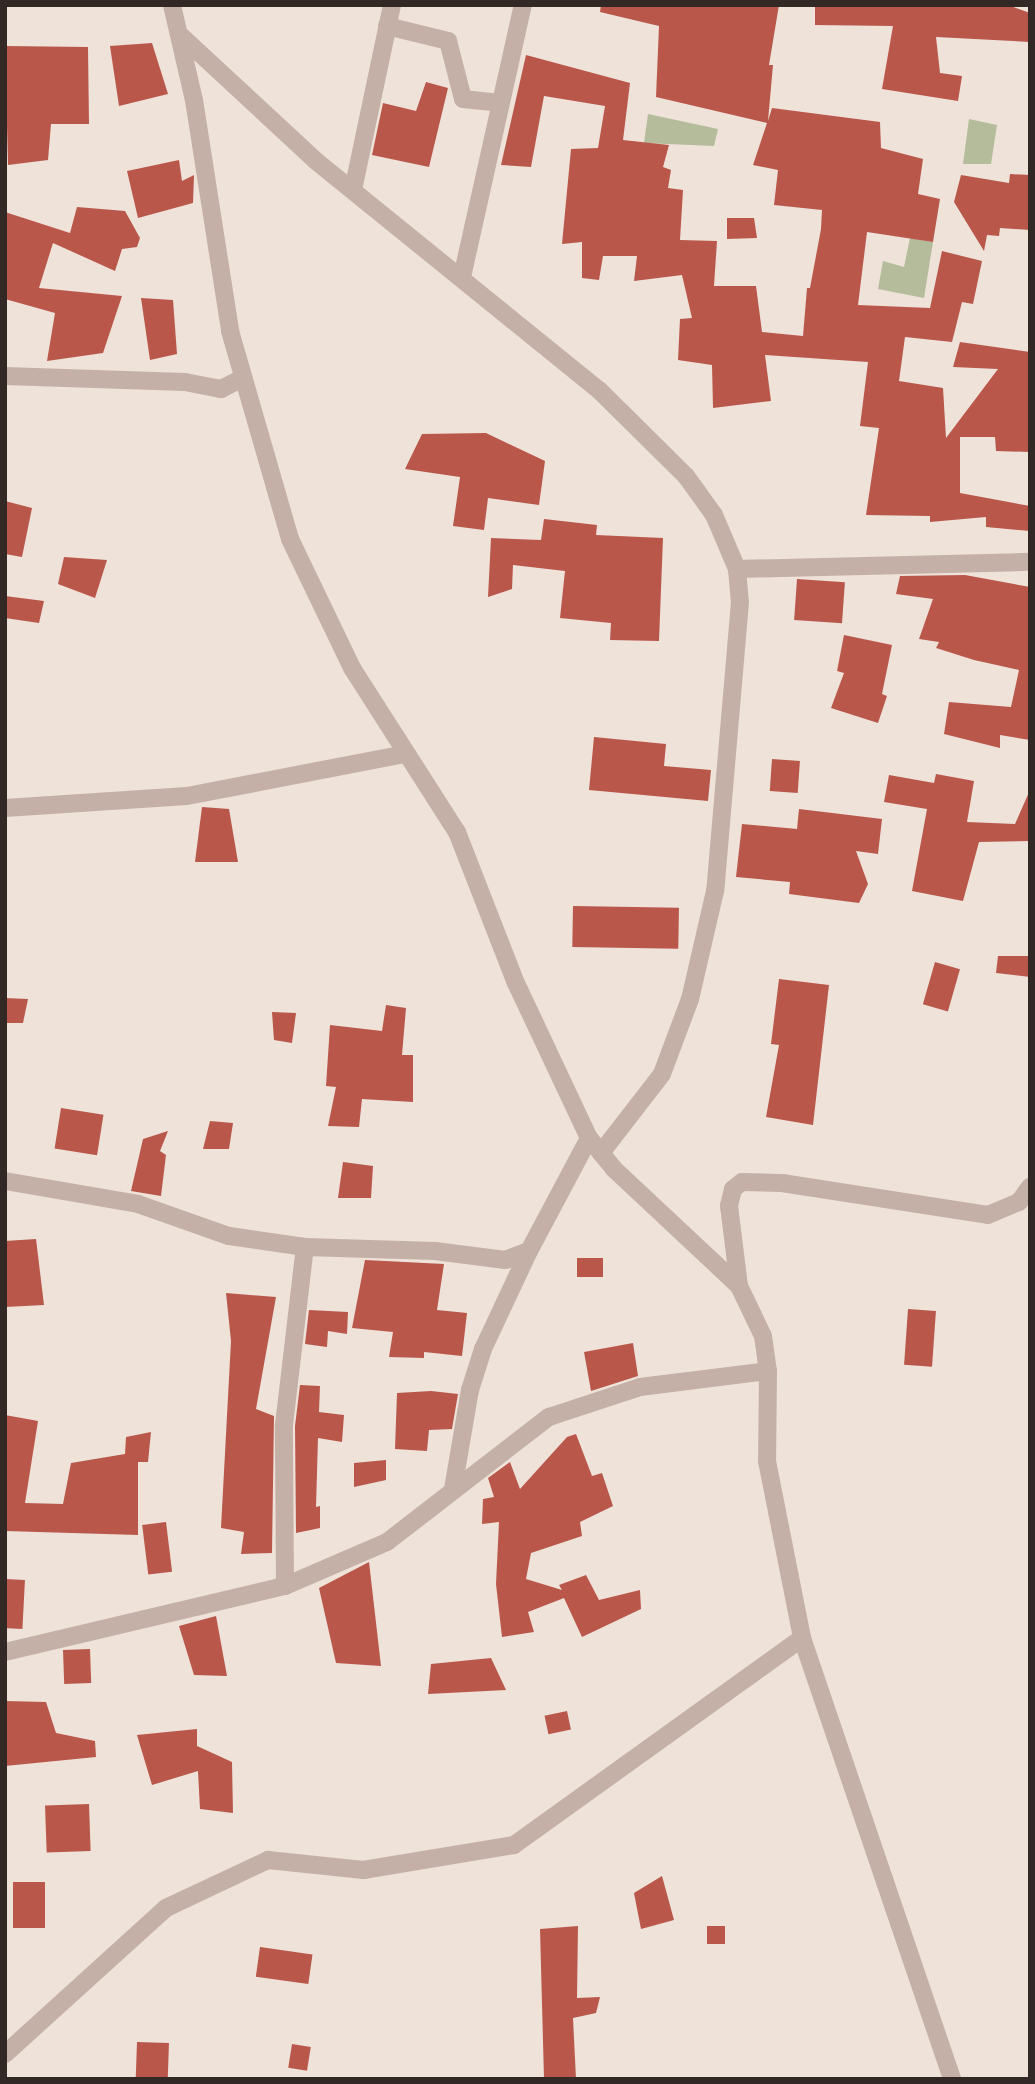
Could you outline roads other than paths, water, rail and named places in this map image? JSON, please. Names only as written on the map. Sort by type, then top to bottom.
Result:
[{"type":"street","points":[[172,5],[194,100],[230,331],[290,539],[352,668],[457,832],[516,983],[595,1145],[739,1286]]},
{"type":"street","points":[[353,190],[392,5]]},
{"type":"street","points":[[462,277],[523,5]]},
{"type":"street","points":[[387,26],[448,41],[463,99],[500,103]]},
{"type":"street","points":[[179,34],[353,190],[600,391],[686,476],[714,515],[737,569],[740,602],[715,891],[696,972],[662,1074],[595,1145],[529,1251],[483,1349],[470,1390],[453,1489]]},
{"type":"street","points":[[5,376],[186,382],[221,389],[243,377]]},
{"type":"street","points":[[737,569],[1030,562]]},
{"type":"street","points":[[5,808],[187,796],[405,754]]},
{"type":"street","points":[[5,1181],[109,1197],[229,1236],[305,1247],[435,1251],[505,1260],[529,1251]]},
{"type":"street","points":[[952,2079],[802,1639],[767,1461],[768,1371],[763,1336],[739,1286],[729,1206],[733,1189],[742,1182],[782,1183],[989,1215],[1019,1202],[1030,1187]]},
{"type":"street","points":[[285,1586],[284,1424],[305,1247]]},
{"type":"street","points":[[5,1652],[285,1586],[387,1542],[549,1417],[640,1387],[768,1371]]},
{"type":"street","points":[[5,2054],[166,1908],[268,1860],[363,1870],[514,1845],[802,1639]]}]
